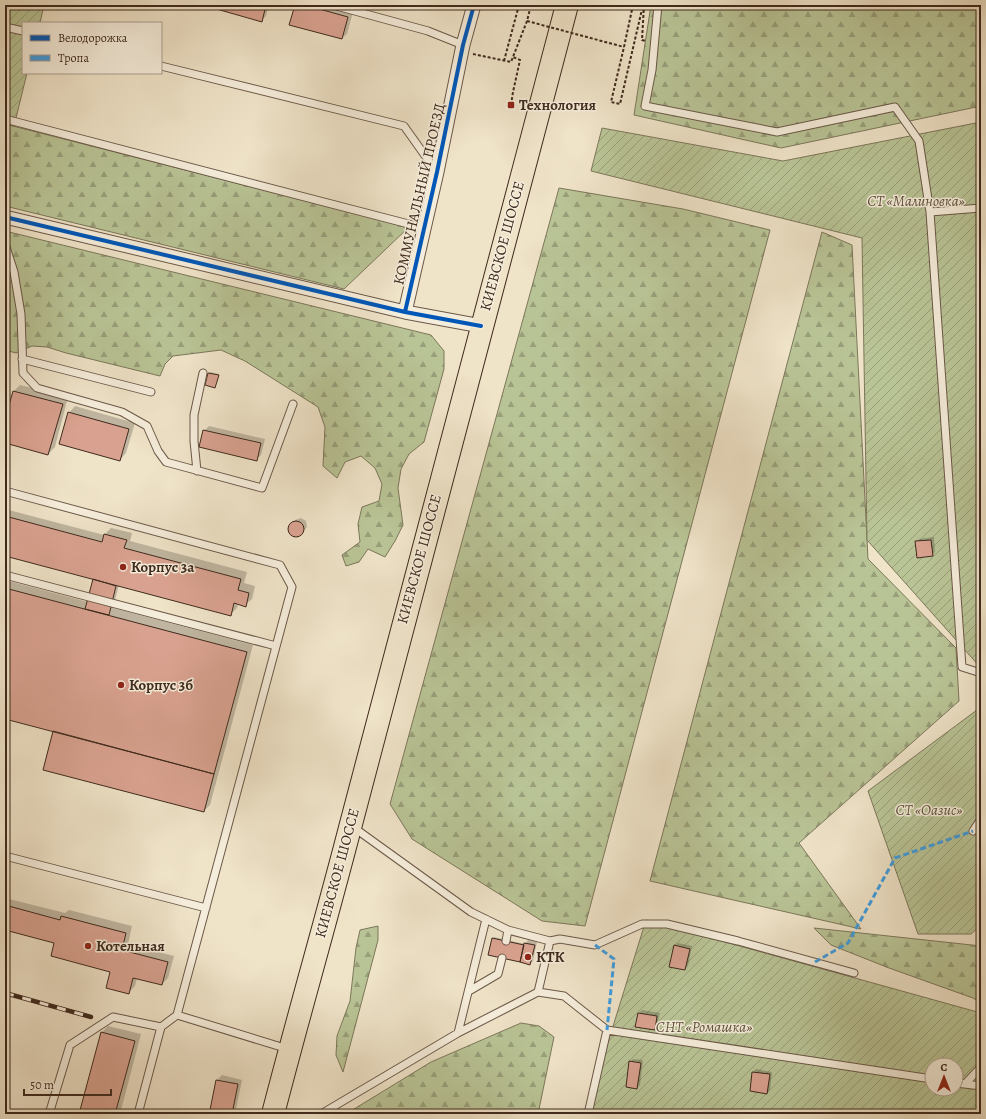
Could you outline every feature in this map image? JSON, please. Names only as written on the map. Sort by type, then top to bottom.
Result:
[{"type":"highway","name":"КИЕВСКОЕ ШОССЕ","points":[[273,1114],[567,5]]},
{"type":"street","name":"КОММУНАЛЬНЫЙ ПРОЕЗД","points":[[404,312],[474,5]]},
{"type":"street","points":[[5,217],[404,312],[481,326]]},
{"type":"lane","points":[[334,5],[428,32],[463,48]]},
{"type":"lane","points":[[658,5],[652,70],[645,106],[777,132],[895,107],[919,141],[930,212],[962,667],[981,673]]},
{"type":"lane","points":[[5,27],[22,31]]},
{"type":"lane","points":[[162,66],[404,126],[437,172]]},
{"type":"lane","points":[[5,119],[424,228]]},
{"type":"lane","points":[[930,212],[981,208]]},
{"type":"lane","points":[[5,244],[14,272],[21,314],[23,372],[37,388],[122,412],[147,426],[158,451],[166,462],[262,488],[292,404]]},
{"type":"lane","points":[[22,359],[151,392]]},
{"type":"lane","points":[[197,470],[194,441],[194,414],[203,372]]},
{"type":"lane","points":[[5,492],[280,565],[292,587],[177,1015],[161,1027],[138,1114]]},
{"type":"lane","points":[[5,575],[276,646]]},
{"type":"lane","points":[[973,831],[981,819]]},
{"type":"lane","points":[[350,826],[471,912],[508,930],[550,941],[560,939],[594,945],[642,924],[667,924],[738,941],[854,973]]},
{"type":"lane","points":[[5,856],[206,908]]},
{"type":"lane","points":[[458,1033],[486,919]]},
{"type":"lane","points":[[506,941],[508,930]]},
{"type":"lane","points":[[538,992],[550,941]]},
{"type":"lane","points":[[469,991],[498,974],[502,958]]},
{"type":"lane","points":[[321,1114],[458,1033],[538,992],[564,996],[607,1030],[924,1078]]},
{"type":"lane","points":[[177,1015],[290,1050]]},
{"type":"lane","points":[[49,1114],[70,1045],[113,1017],[161,1027]]},
{"type":"lane","points":[[588,1114],[607,1030]]},
{"type":"lane","points":[[965,1084],[981,1067]]},
{"type":"lane","points":[[965,1084],[981,1086]]},
{"type":"path","points":[[504,60],[519,5]]},
{"type":"path","points":[[463,48],[511,62],[527,21],[531,5]]},
{"type":"path","points":[[633,5],[611,102],[620,104],[644,5]]},
{"type":"path","points":[[644,5],[642,40],[655,43]]},
{"type":"path","points":[[527,21],[624,47]]},
{"type":"path","points":[[511,105],[520,60],[513,57]]},
{"type":"green space","points":[[5,5],[44,5],[40,22],[22,22],[22,74],[27,74],[14,126],[5,124]]},
{"type":"green space","points":[[651,5],[981,5],[981,106],[781,148],[634,115]]},
{"type":"green space","name":"СТ «Малиновка»","points":[[981,122],[981,668],[867,540],[862,238],[591,171],[602,128],[783,161]]},
{"type":"green space","points":[[5,124],[409,227],[344,289],[5,206]]},
{"type":"green space","points":[[559,188],[683,209],[770,230],[585,926],[542,921],[412,839],[390,804]]},
{"type":"green space","points":[[5,231],[431,335],[444,351],[444,369],[424,442],[409,454],[401,469],[398,488],[403,525],[385,557],[368,549],[359,562],[346,566],[342,555],[360,542],[358,524],[362,507],[379,501],[382,484],[375,468],[361,456],[345,462],[337,478],[323,466],[325,427],[318,407],[245,361],[221,350],[173,356],[165,364],[160,376],[47,347],[32,346],[16,353],[5,350]]},
{"type":"green space","points":[[822,232],[852,245],[868,559],[956,648],[959,701],[799,843],[861,929],[650,881]]},
{"type":"green space","name":"СТ «Оазис»","points":[[981,707],[981,925],[971,934],[918,934],[868,791]]},
{"type":"green space","name":"СНТ «Ромашка»","points":[[646,920],[981,1013],[981,1114],[585,1114]]},
{"type":"green space","points":[[378,926],[378,940],[343,1072],[336,1055],[337,1036],[350,1001],[356,948],[360,930]]},
{"type":"green space","points":[[814,928],[981,946],[981,1003],[973,998],[889,968],[831,945]]},
{"type":"green space","points":[[521,1023],[539,1026],[554,1037],[538,1114],[346,1114],[431,1062]]},
{"type":"building","points":[[206,5],[266,5],[262,22]]},
{"type":"building","points":[[295,5],[305,5],[348,17],[342,39],[289,25]]},
{"type":"building","points":[[208,373],[219,375],[215,388],[205,385]]},
{"type":"building","points":[[13,391],[63,404],[48,455],[5,443],[5,419]]},
{"type":"building","points":[[68,412],[129,429],[120,461],[59,444]]},
{"type":"building","points":[[203,430],[261,443],[257,461],[199,447]]},
{"type":"building","name":"Корпус 3a","points":[[5,516],[102,542],[104,534],[127,540],[124,548],[241,579],[238,590],[249,593],[246,607],[234,603],[231,616],[5,556]]},
{"type":"building","points":[[296,521],[302,523],[304,529],[302,535],[296,537],[290,535],[288,529],[290,523]]},
{"type":"building","points":[[931,540],[933,556],[917,558],[915,541]]},
{"type":"building","points":[[93,579],[116,586],[109,615],[85,609]]},
{"type":"building","name":"Корпус 3б","points":[[5,588],[247,652],[214,774],[5,719]]},
{"type":"building","points":[[53,731],[214,774],[204,812],[43,770]]},
{"type":"building","name":"Котельная","points":[[5,905],[60,920],[61,916],[126,933],[122,950],[168,962],[162,985],[133,978],[129,994],[106,988],[110,972],[51,956],[54,943],[5,930]]},
{"type":"building","points":[[492,938],[524,945],[520,962],[488,955]]},
{"type":"building","points":[[524,943],[535,945],[530,965],[520,962]]},
{"type":"building","points":[[674,945],[690,949],[685,970],[669,967]]},
{"type":"building","points":[[638,1013],[657,1016],[655,1030],[635,1027]]},
{"type":"building","points":[[101,1032],[135,1041],[115,1114],[79,1114]]},
{"type":"building","points":[[629,1061],[641,1063],[637,1089],[626,1087]]},
{"type":"building","points":[[752,1072],[770,1074],[767,1094],[750,1091]]},
{"type":"building","points":[[216,1080],[238,1084],[232,1114],[217,1114],[218,1112],[210,1110]]},
{"type":"railway","points":[[5,993],[91,1017]]},
{"type":"marked path","points":[[815,962],[848,943],[895,858],[973,831]]},
{"type":"marked path","points":[[595,945],[614,959],[607,1030]]},
{"type":"cycle path","points":[[405,312],[437,172],[463,45],[474,5]]},
{"type":"cycle path","points":[[5,217],[405,312],[481,326]]},
{"type":"place","name":"Технология","points":[[511,105]]},
{"type":"place","name":"Корпус 3a","points":[[123,567]]},
{"type":"place","name":"Корпус 3б","points":[[121,685]]},
{"type":"place","name":"Котельная","points":[[88,946]]},
{"type":"place","name":"КТК","points":[[528,957]]}]
